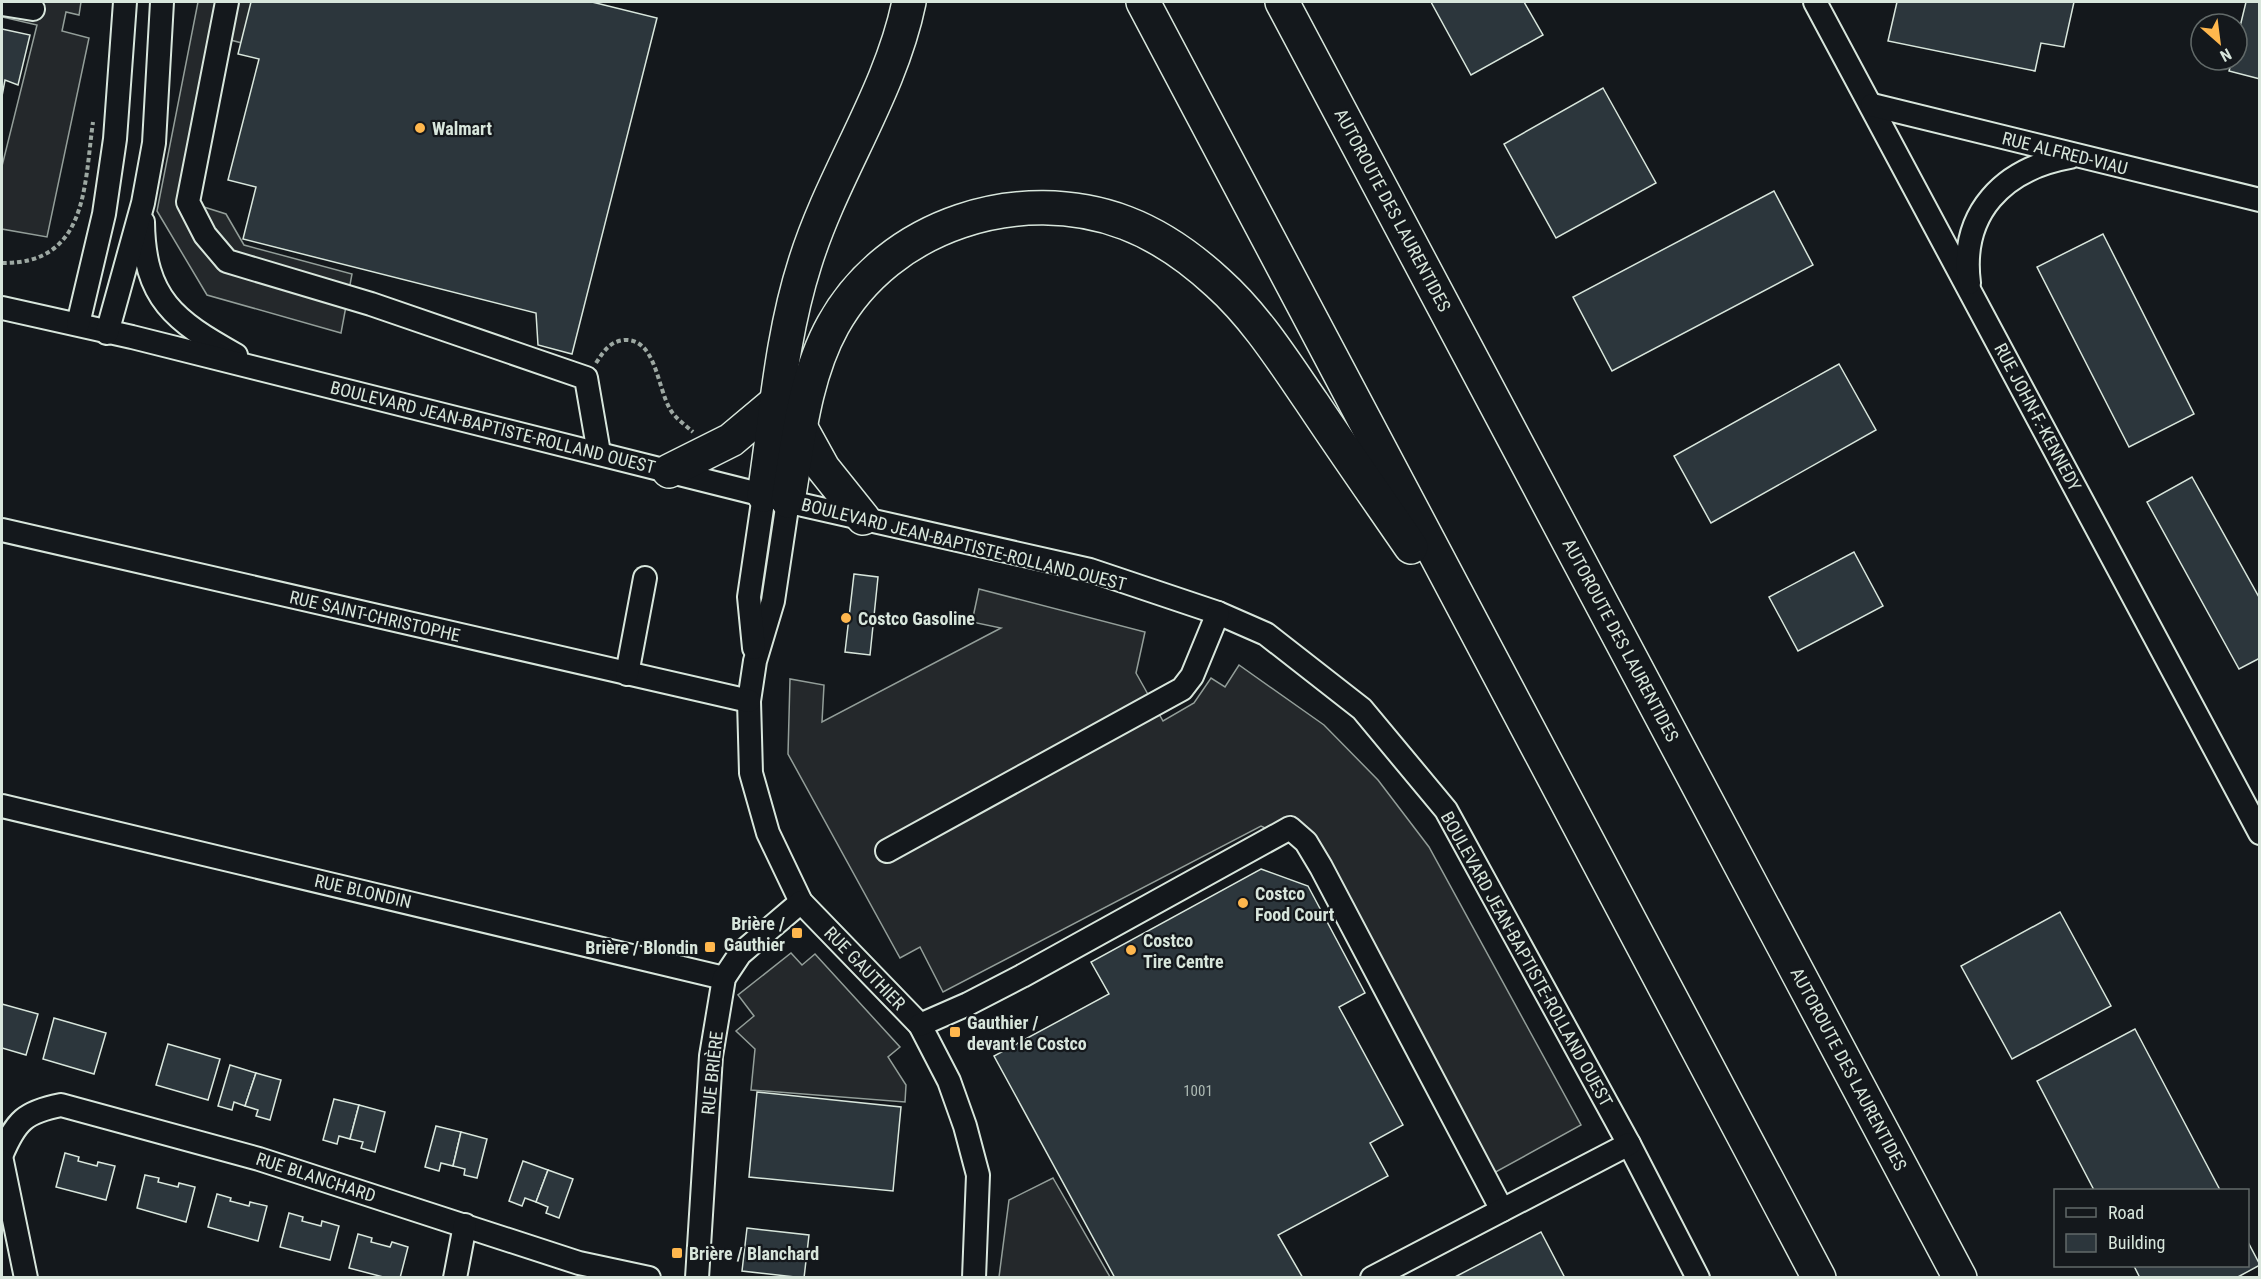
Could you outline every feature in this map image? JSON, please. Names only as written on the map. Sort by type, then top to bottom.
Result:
[{"type":"highway","points":[[776,498],[775,403],[791,316],[805,262],[828,204],[886,74],[909,2]]},
{"type":"highway","points":[[1143,2],[1819,1278]]},
{"type":"highway","name":"AUTOROUTE DES LAURENTIDES","points":[[1282,2],[1960,1278]]},
{"type":"highway","points":[[1296,2],[1329,90]]},
{"type":"highway","points":[[776,498],[802,430],[815,367],[833,324],[850,299],[874,273],[916,241],[961,220],[1017,208],[1069,209],[1126,223],[1183,255],[1220,285],[1251,319],[1285,363],[1497,671]]},
{"type":"highway","points":[[669,471],[731,440],[775,403]]},
{"type":"highway","points":[[802,430],[818,461],[863,518]]},
{"type":"street","points":[[78,324],[104,214],[115,139],[124,2]]},
{"type":"street","points":[[107,333],[143,203],[154,143],[162,2]]},
{"type":"street","points":[[227,2],[188,202],[205,235],[227,261],[371,304],[586,378],[599,453]]},
{"type":"street","name":"RUE JOHN-F.-KENNEDY","points":[[1815,2],[2259,833]]},
{"type":"street","points":[[2,4],[33,9]]},
{"type":"street","name":"RUE ALFRED-VIAU","points":[[1872,105],[2259,200]]},
{"type":"street","points":[[1970,289],[1967,270],[1970,236],[1980,210],[1999,189],[2023,172],[2043,162],[2075,156]]},
{"type":"street","points":[[143,203],[145,252],[150,272],[171,313],[191,329],[254,368]]},
{"type":"street","name":"BOULEVARD JEAN-BAPTISTE-ROLLAND OUEST","points":[[2,308],[132,337],[776,498],[1090,570],[1218,613],[1266,634],[1362,709],[1446,810],[1629,1144],[1698,1278]]},
{"type":"street","name":"RUE GAUTHIER","points":[[776,498],[773,601],[755,661],[749,701],[751,773],[768,833],[801,902],[920,1025],[949,1081],[965,1125],[978,1175],[974,1278]]},
{"type":"street","name":"RUE SAINT-CHRISTOPHE","points":[[2,530],[749,701]]},
{"type":"street","points":[[627,674],[645,578]]},
{"type":"street","points":[[888,851],[1182,689],[1192,675],[1218,613]]},
{"type":"street","name":"RUE BLONDIN","points":[[2,806],[724,978]]},
{"type":"street","points":[[920,1025],[968,1004],[1032,971],[1290,828],[1306,842],[1321,867],[1502,1210]]},
{"type":"street","name":"RUE BRIÈRE","points":[[697,1278],[711,1056],[724,978],[740,954],[801,902]]},
{"type":"street","name":"RUE BLANCHARD","points":[[2,1154],[12,1129],[34,1110],[62,1106],[259,1159],[579,1263],[649,1278]]},
{"type":"street","points":[[1372,1278],[1629,1144]]},
{"type":"street","points":[[2,1161],[26,1278]]},
{"type":"street","points":[[455,1278],[465,1225]]},
{"type":"path","points":[[2,263],[21,261],[44,254],[62,242],[76,223],[95,111]]},
{"type":"path","points":[[586,378],[607,346],[616,341],[636,342],[646,349],[670,410],[696,434]]},
{"type":"shaded area","points":[[2,2],[81,2],[79,15],[66,12],[62,31],[89,38],[47,237],[2,229],[2,166],[37,25],[2,17]]},
{"type":"shaded area","points":[[198,2],[253,2],[242,43],[219,37],[188,202],[226,214],[244,245],[352,274],[341,333],[207,295],[157,211]]},
{"type":"shaded area","points":[[979,589],[1145,632],[1136,673],[1163,721],[1194,703],[1211,678],[1225,687],[1239,665],[1324,725],[1378,780],[1429,847],[1581,1125],[1492,1174],[1319,853],[1261,826],[943,992],[920,947],[900,958],[788,754],[790,679],[824,685],[822,722],[1001,628],[972,622]]},
{"type":"shaded area","points":[[791,953],[802,965],[815,954],[900,1047],[888,1057],[906,1085],[905,1102],[751,1090],[755,1049],[736,1031],[754,1016],[738,995]]},
{"type":"shaded area","points":[[1053,1178],[1110,1277],[999,1277],[1009,1200]]},
{"type":"building","points":[[251,2],[592,2],[657,18],[572,354],[538,345],[536,313],[243,239],[256,187],[228,180],[259,59],[238,54]]},
{"type":"building","points":[[1431,2],[1524,2],[1543,35],[1471,75]]},
{"type":"building","points":[[1897,2],[2074,2],[2064,47],[2041,43],[2035,71],[1888,41]]},
{"type":"building","points":[[2246,2],[2260,2],[2260,79],[2233,72],[2249,72],[2249,12],[2244,12]]},
{"type":"building","points":[[2,29],[30,35],[18,85],[5,80],[2,96]]},
{"type":"building","points":[[1603,88],[1656,183],[1556,238],[1504,144]]},
{"type":"building","points":[[1774,191],[1813,265],[1612,371],[1573,297]]},
{"type":"building","points":[[2103,234],[2194,414],[2129,447],[2037,267]]},
{"type":"building","points":[[1839,364],[1876,430],[1711,523],[1674,456]]},
{"type":"building","points":[[2192,477],[2260,599],[2260,658],[2239,669],[2147,502]]},
{"type":"building","points":[[1854,552],[1883,606],[1798,651],[1769,597]]},
{"type":"building","points":[[854,574],[878,577],[870,655],[845,652]]},
{"type":"building","points":[[1261,869],[1308,886],[1365,993],[1339,1007],[1403,1125],[1370,1143],[1388,1176],[1278,1235],[1303,1278],[1115,1278],[994,1056],[1109,994],[1091,962]]},
{"type":"building","points":[[2060,912],[2111,1006],[2012,1059],[1961,966]]},
{"type":"building","points":[[2,1004],[38,1014],[26,1055],[2,1048]]},
{"type":"building","points":[[54,1018],[106,1033],[94,1074],[43,1059]]},
{"type":"building","points":[[2135,1029],[2219,1189],[2093,1189],[2037,1081]]},
{"type":"building","points":[[168,1044],[220,1059],[208,1100],[156,1085]]},
{"type":"building","points":[[230,1065],[256,1073],[245,1106],[234,1102],[232,1110],[218,1106]]},
{"type":"building","points":[[256,1073],[281,1080],[270,1120],[256,1116],[258,1110],[245,1106]]},
{"type":"building","points":[[757,1092],[901,1107],[893,1191],[749,1177]]},
{"type":"building","points":[[334,1099],[359,1105],[350,1139],[339,1136],[337,1144],[323,1140]]},
{"type":"building","points":[[359,1105],[385,1112],[375,1152],[361,1148],[363,1142],[350,1139]]},
{"type":"building","points":[[436,1126],[461,1132],[453,1166],[441,1163],[439,1171],[425,1167]]},
{"type":"building","points":[[461,1132],[487,1139],[477,1178],[464,1175],[465,1169],[453,1166]]},
{"type":"building","points":[[65,1153],[79,1157],[78,1161],[97,1166],[98,1162],[115,1166],[106,1200],[56,1187]]},
{"type":"building","points":[[523,1161],[548,1170],[536,1202],[525,1198],[522,1206],[509,1201]]},
{"type":"building","points":[[548,1170],[573,1179],[559,1218],[546,1213],[548,1207],[536,1202]]},
{"type":"building","points":[[145,1175],[159,1178],[158,1182],[178,1187],[179,1183],[195,1187],[186,1222],[137,1208]]},
{"type":"building","points":[[217,1194],[231,1198],[230,1201],[249,1206],[250,1202],[267,1206],[258,1241],[208,1227]]},
{"type":"building","points":[[289,1213],[303,1217],[302,1221],[321,1226],[322,1221],[339,1226],[330,1260],[280,1247]]},
{"type":"building","points":[[747,1228],[809,1235],[804,1278],[742,1271]]},
{"type":"building","points":[[1541,1232],[1565,1278],[1453,1278]]},
{"type":"building","points":[[358,1234],[372,1238],[371,1242],[390,1247],[392,1242],[408,1247],[400,1278],[387,1278],[349,1268]]},
{"type":"building","points":[[2249,1244],[2260,1265],[2236,1278],[2140,1278],[2134,1267],[2249,1267]]},
{"type":"place","name":"Walmart","points":[[420,128]]},
{"type":"place","name":"Costco Gasoline","points":[[846,618]]},
{"type":"place","name":"Costco Food Court","points":[[1243,903]]},
{"type":"place","name":"Brière / Gauthier","points":[[797,933]]},
{"type":"place","name":"Brière / Blondin","points":[[710,947]]},
{"type":"place","name":"Costco Tire Centre","points":[[1131,950]]},
{"type":"place","name":"Gauthier / devant le Costco","points":[[955,1032]]},
{"type":"place","name":"Brière / Blanchard","points":[[677,1253]]}]
